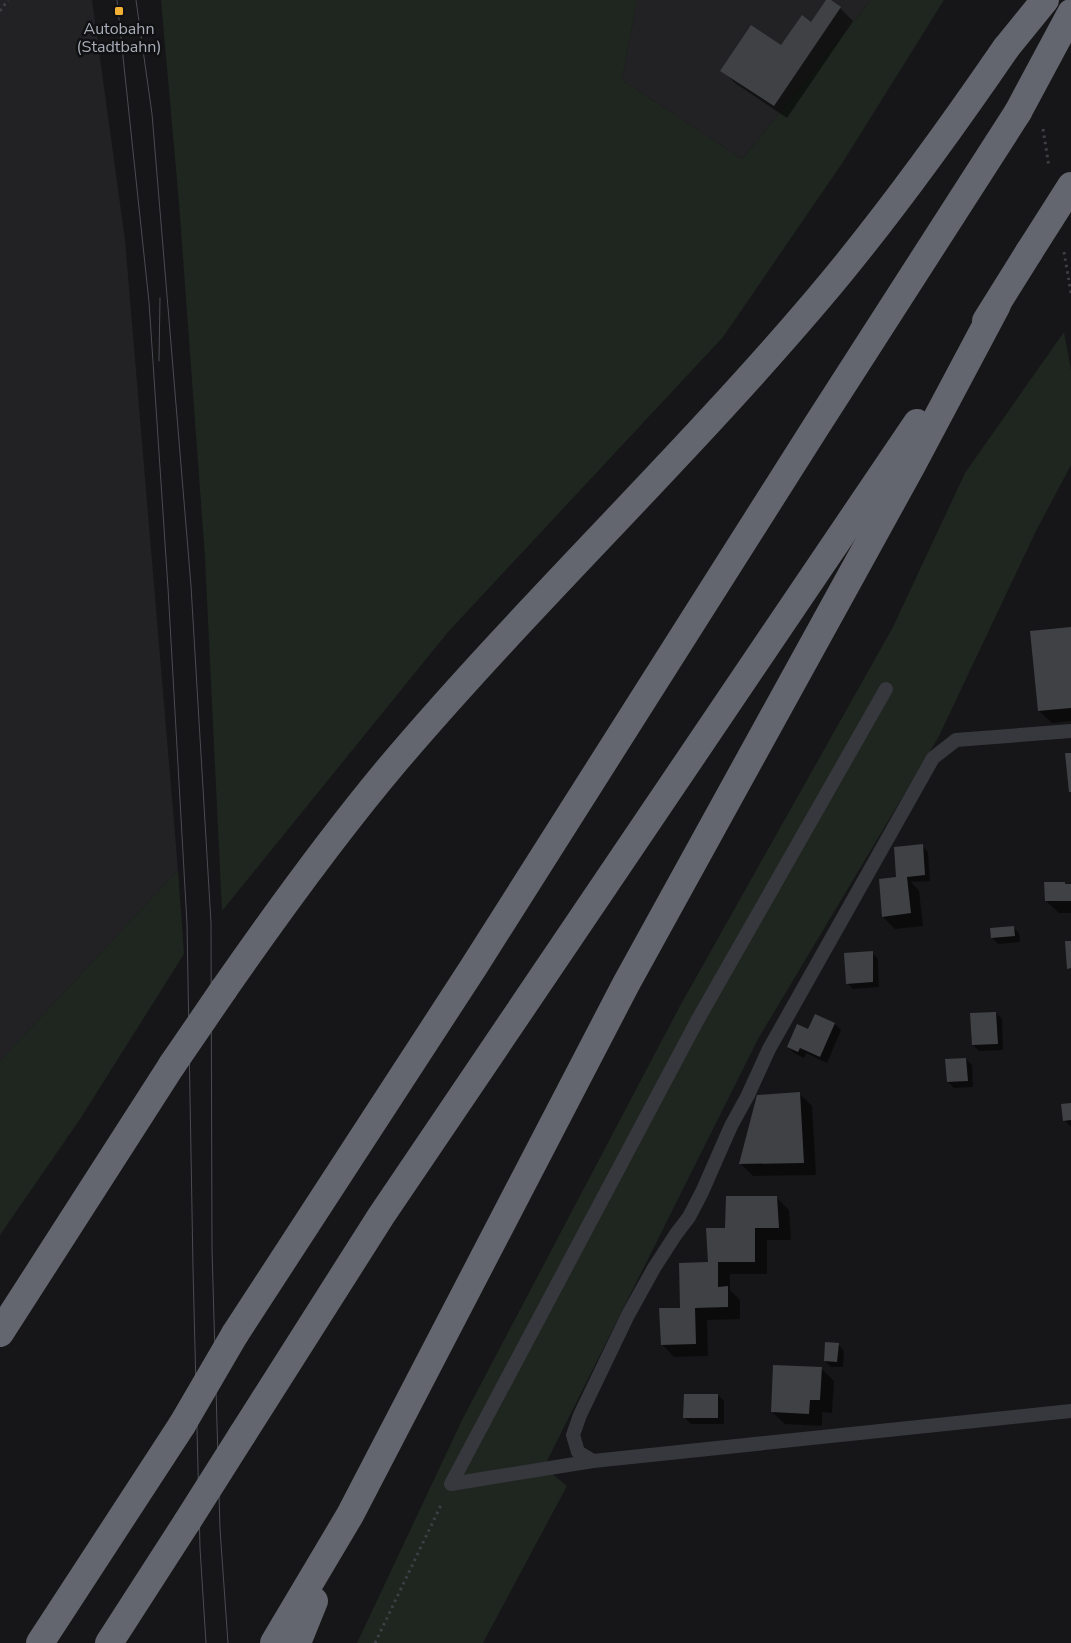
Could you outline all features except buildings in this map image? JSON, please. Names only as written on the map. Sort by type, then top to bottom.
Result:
[{"type":"highway","points":[[0,1333],[172,1065],[317,860],[402,754],[517,625],[744,383],[820,296],[948,133],[1006,48],[1045,0]]},
{"type":"highway","points":[[40,1643],[182,1425],[235,1334],[478,960],[806,442],[1018,112],[1071,13]]},
{"type":"highway","points":[[109,1643],[380,1216],[997,305],[1029,252],[1061,181]]},
{"type":"highway","points":[[274,1643],[350,1515],[626,984],[912,465],[997,305]]},
{"type":"highway","points":[[297,1643],[350,1515]]},
{"type":"lane","points":[[451,1484],[697,1020],[886,689]]},
{"type":"lane","points":[[593,1461],[578,1452],[573,1435],[580,1415],[628,1315],[659,1261],[689,1217],[769,1049],[933,758],[956,740],[1071,731]]},
{"type":"lane","points":[[451,1484],[593,1461],[1071,1411]]},
{"type":"path","points":[[0,11],[8,0]]},
{"type":"path","points":[[1042,127],[1061,181]]},
{"type":"path","points":[[1063,244],[1071,293]]},
{"type":"path","points":[[375,1643],[451,1484]]},
{"type":"shaded area","points":[[0,0],[92,0],[125,240],[178,870],[0,1061]]},
{"type":"shaded area","points":[[161,0],[637,0],[622,80],[742,159],[871,0],[944,0],[841,165],[723,337],[448,632],[222,911],[205,558],[179,203]]},
{"type":"shaded area","points":[[637,0],[871,0],[742,159],[622,80]]},
{"type":"shaded area","points":[[1064,332],[1071,370],[1071,465],[1036,531],[939,736],[758,1039],[544,1467],[567,1486],[483,1643],[357,1643],[463,1418],[680,1006],[893,627],[965,473]]},
{"type":"shaded area","points":[[178,870],[184,954],[80,1119],[0,1235],[0,1061]]},
{"type":"tram line","points":[[117,0],[149,302],[168,588],[187,924],[200,1548],[206,1643]]},
{"type":"tram line","points":[[136,0],[152,114],[191,586],[211,923],[212,1249],[220,1529],[228,1643]]},
{"type":"tram line","points":[[159,361],[160,298]]},
{"type":"place","name":"Autobahn (Stadtbahn)","points":[[119,11]]}]
